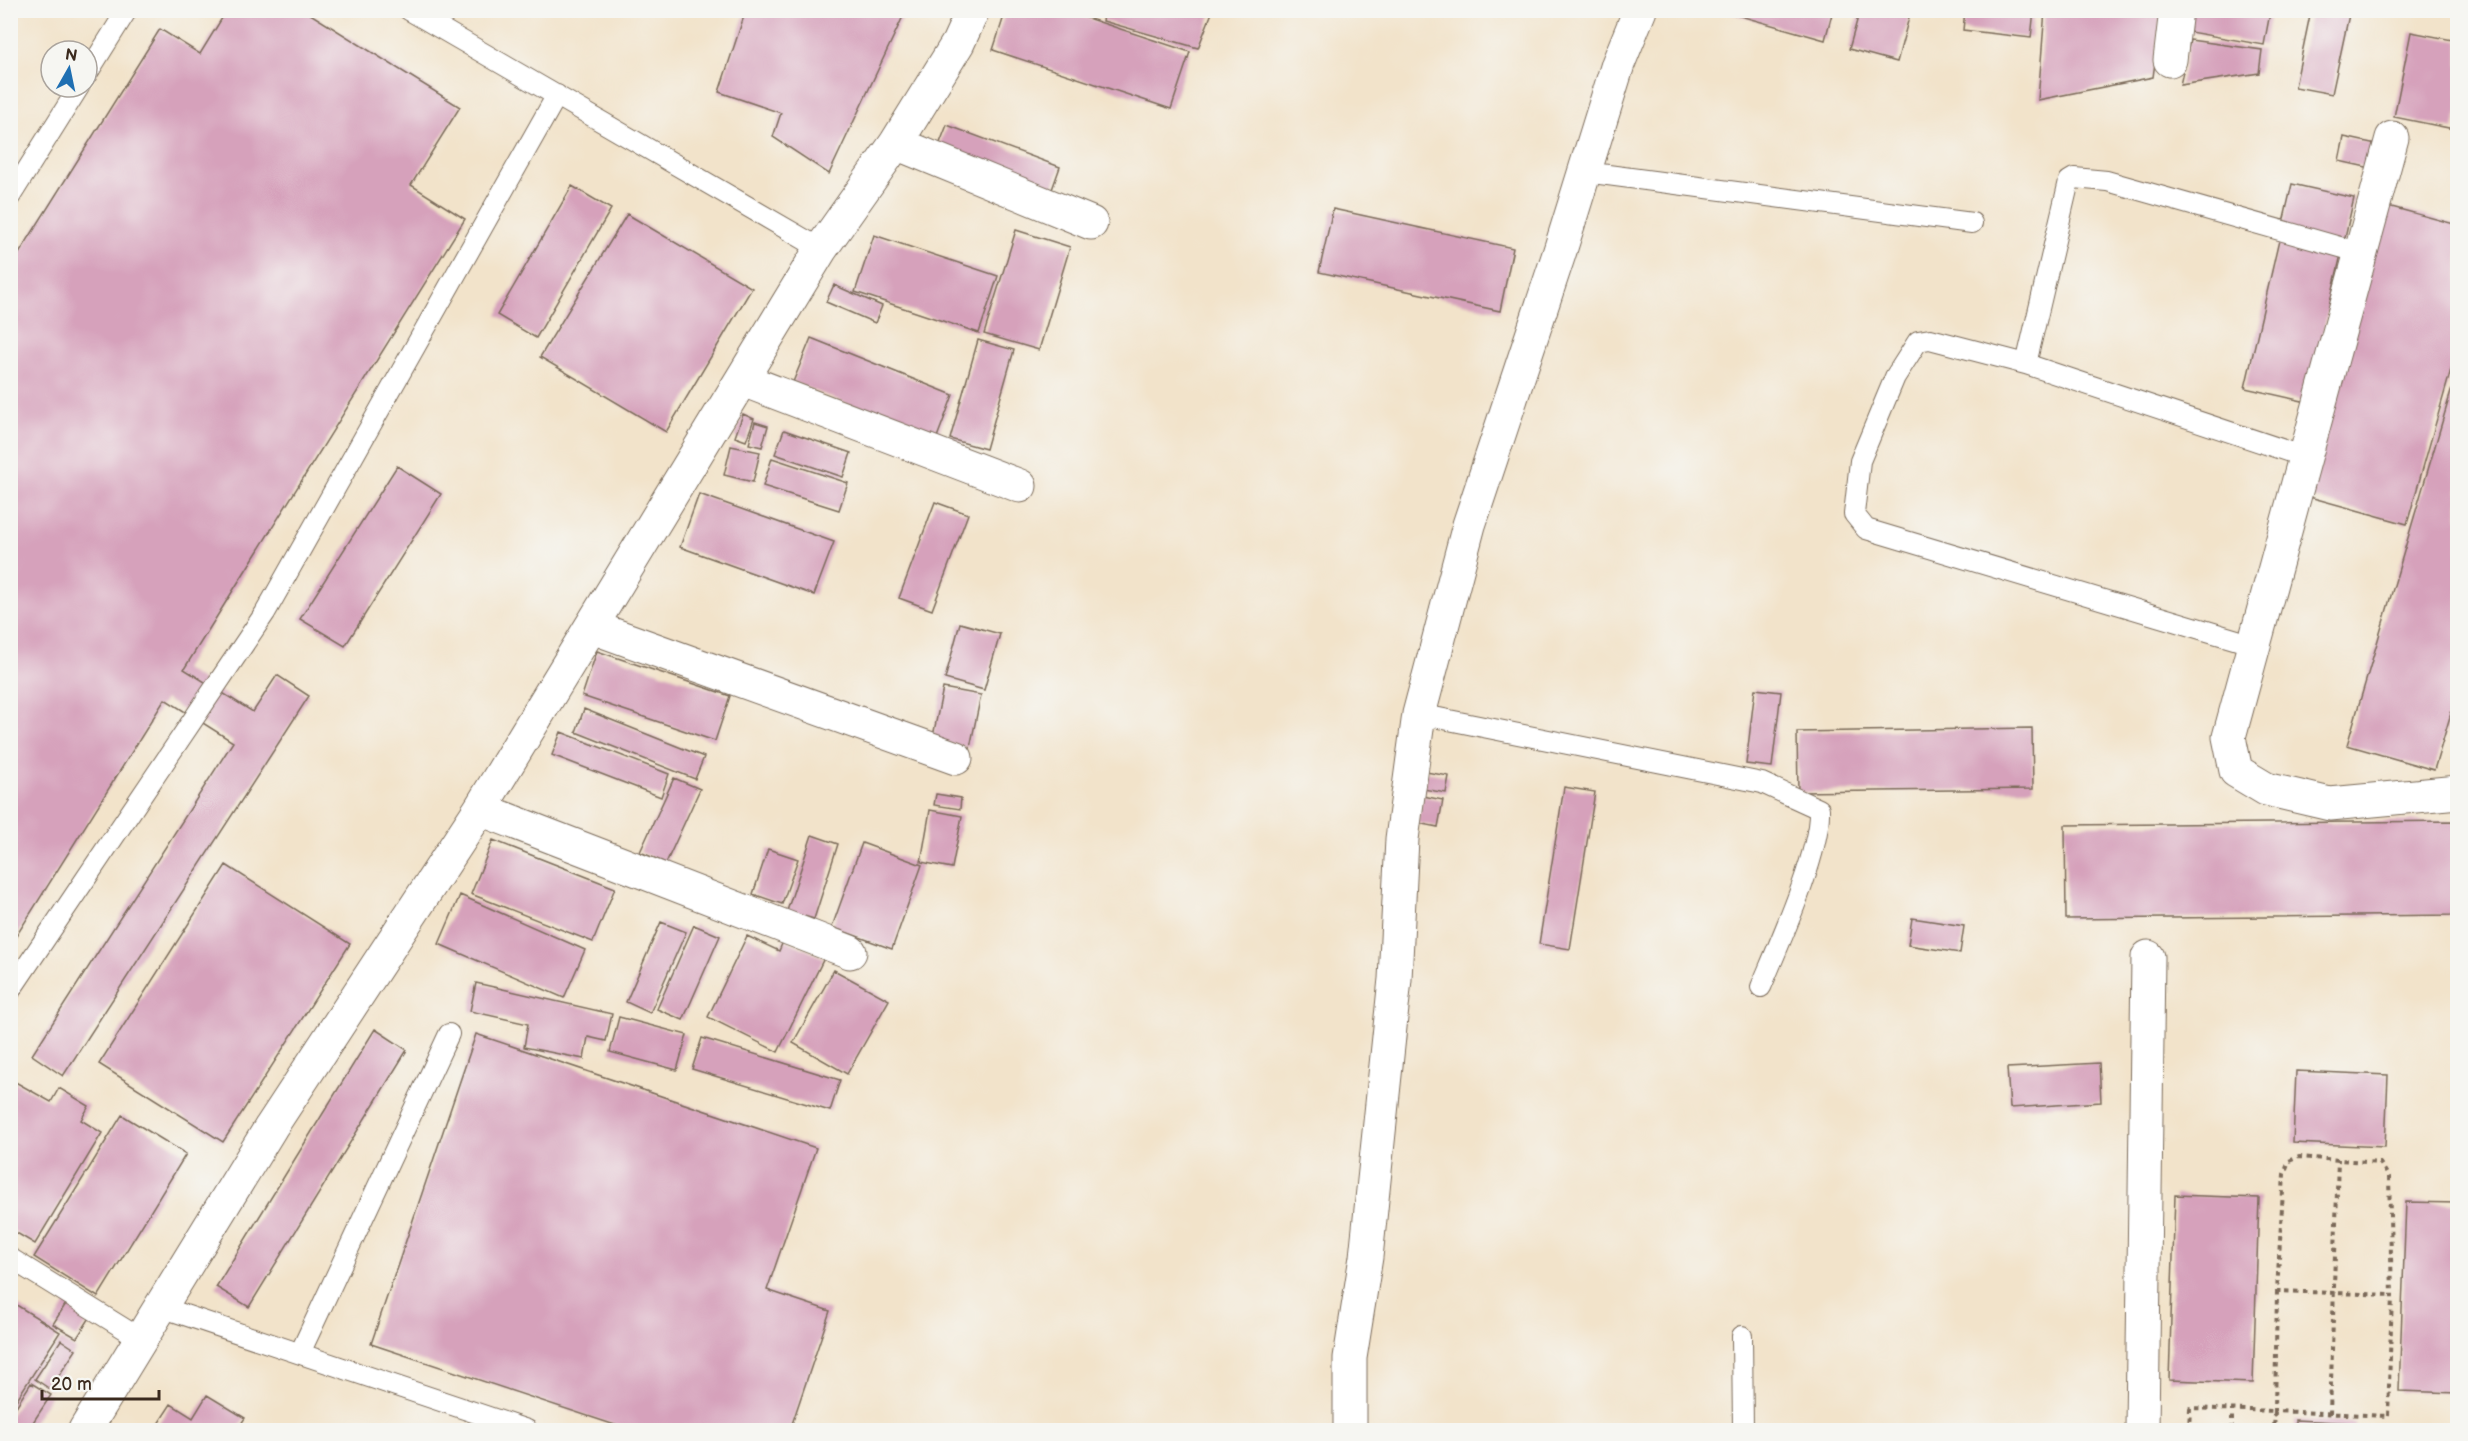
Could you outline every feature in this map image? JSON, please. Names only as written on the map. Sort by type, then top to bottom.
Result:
[{"type":"street","points":[[86,1431],[271,1127],[480,809],[821,249],[896,143],[958,43],[973,10]]},
{"type":"street","points":[[1350,1431],[1350,1358],[1366,1257],[1395,979],[1402,839],[1419,714],[1469,525],[1585,172],[1618,64],[1640,10]]},
{"type":"street","points":[[2170,60],[2176,10]]},
{"type":"street","points":[[2392,138],[2229,737],[2236,771],[2266,789],[2330,804],[2457,792]]},
{"type":"street","points":[[896,143],[1092,223]]},
{"type":"street","points":[[743,380],[1020,486]]},
{"type":"street","points":[[592,627],[956,758]]},
{"type":"street","points":[[480,809],[850,952]]},
{"type":"street","points":[[2142,1431],[2148,957]]},
{"type":"lane","points":[[99,55],[127,10]]},
{"type":"lane","points":[[409,10],[821,249]]},
{"type":"lane","points":[[10,991],[265,613],[557,95]]},
{"type":"lane","points":[[10,197],[71,99]]},
{"type":"lane","points":[[1585,172],[1972,223]]},
{"type":"lane","points":[[2026,364],[2069,181],[2074,178],[2107,181],[2361,253]]},
{"type":"lane","points":[[2254,645],[1866,529],[1854,514],[1860,461],[1895,377],[1918,341],[1930,339],[2026,364],[2305,457]]},
{"type":"lane","points":[[1419,714],[1762,783],[1819,809],[1820,827],[1787,924],[1761,987]]},
{"type":"lane","points":[[300,1353],[449,1034]]},
{"type":"lane","points":[[10,1258],[141,1339]]},
{"type":"lane","points":[[161,1307],[527,1431]]},
{"type":"lane","points":[[1742,1336],[1743,1431]]},
{"type":"path","points":[[2189,1431],[2190,1408],[2274,1411],[2388,1416],[2392,1295],[2390,1178],[2380,1163],[2299,1157],[2289,1161],[2286,1167],[2277,1291],[2274,1411],[2274,1431]]},
{"type":"path","points":[[2330,1414],[2338,1160]]},
{"type":"path","points":[[2277,1291],[2392,1295]]},
{"type":"path","points":[[2232,1410],[2232,1431]]},
{"type":"building","points":[[227,10],[304,10],[460,107],[411,185],[465,219],[184,669],[253,712],[277,675],[309,696],[63,1076],[32,1055],[233,742],[165,699],[10,946],[10,268],[160,29],[200,54]]},
{"type":"building","points":[[746,10],[906,10],[829,174],[773,137],[781,113],[719,92]]},
{"type":"building","points":[[1006,10],[1063,10],[1190,52],[1171,109],[993,50]]},
{"type":"building","points":[[1105,10],[1213,10],[1198,48],[1103,21]]},
{"type":"building","points":[[1719,10],[1833,10],[1825,40]]},
{"type":"building","points":[[1860,10],[1911,10],[1897,62],[1849,49]]},
{"type":"building","points":[[1965,10],[2034,10],[2031,38],[1963,30]]},
{"type":"building","points":[[2045,10],[2162,10],[2153,77],[2038,100]]},
{"type":"building","points":[[2188,10],[2270,13],[2264,45],[2184,31]]},
{"type":"building","points":[[2311,10],[2350,10],[2332,94],[2295,87]]},
{"type":"building","points":[[2411,32],[2458,41],[2458,110],[2454,129],[2394,117]]},
{"type":"building","points":[[2190,40],[2262,50],[2259,73],[2180,85]]},
{"type":"building","points":[[947,125],[1060,167],[1050,195],[936,153]]},
{"type":"building","points":[[2344,137],[2404,150],[2398,174],[2339,161]]},
{"type":"building","points":[[2292,184],[2354,198],[2307,402],[2245,388]]},
{"type":"building","points":[[572,186],[611,209],[536,338],[497,315]]},
{"type":"building","points":[[2366,200],[2458,225],[2458,345],[2407,524],[2284,490]]},
{"type":"building","points":[[1333,209],[1513,248],[1500,311],[1319,272]]},
{"type":"building","points":[[627,214],[752,288],[666,432],[540,357]]},
{"type":"building","points":[[1016,230],[1070,247],[1039,350],[984,334]]},
{"type":"building","points":[[874,235],[998,276],[979,333],[855,292]]},
{"type":"building","points":[[834,285],[882,306],[875,323],[826,302]]},
{"type":"building","points":[[811,338],[953,395],[936,440],[793,382]]},
{"type":"building","points":[[978,340],[1014,350],[986,449],[950,439]]},
{"type":"building","points":[[2458,368],[2458,690],[2434,770],[2347,745]]},
{"type":"building","points":[[743,414],[754,419],[746,441],[735,437]]},
{"type":"building","points":[[755,422],[768,426],[762,447],[749,444]]},
{"type":"building","points":[[784,430],[851,453],[843,477],[775,454]]},
{"type":"building","points":[[731,446],[760,452],[753,482],[724,475]]},
{"type":"building","points":[[772,458],[848,483],[839,510],[763,486]]},
{"type":"building","points":[[397,466],[441,494],[345,646],[300,619]]},
{"type":"building","points":[[699,494],[834,542],[814,595],[680,547]]},
{"type":"building","points":[[935,502],[968,514],[932,610],[899,598]]},
{"type":"building","points":[[960,623],[1000,634],[984,690],[945,679]]},
{"type":"building","points":[[597,651],[730,696],[715,741],[582,696]]},
{"type":"building","points":[[943,688],[981,695],[970,748],[932,741]]},
{"type":"building","points":[[1755,689],[1781,692],[1772,767],[1746,764]]},
{"type":"building","points":[[584,709],[704,757],[695,779],[576,732]]},
{"type":"building","points":[[2032,728],[2033,789],[1798,792],[1797,732]]},
{"type":"building","points":[[561,732],[669,774],[661,797],[552,755]]},
{"type":"building","points":[[1426,772],[1449,776],[1446,793],[1423,789]]},
{"type":"building","points":[[674,778],[700,789],[666,863],[640,852]]},
{"type":"building","points":[[1564,787],[1595,792],[1570,949],[1539,944]]},
{"type":"building","points":[[936,794],[961,798],[960,809],[934,805]]},
{"type":"building","points":[[1423,796],[1443,800],[1438,827],[1417,823]]},
{"type":"building","points":[[930,810],[962,816],[952,868],[921,862]]},
{"type":"building","points":[[2458,821],[2458,915],[2066,919],[2065,825]]},
{"type":"building","points":[[812,835],[838,844],[814,919],[787,911]]},
{"type":"building","points":[[493,840],[615,888],[593,942],[471,894]]},
{"type":"building","points":[[862,843],[922,865],[892,949],[832,927]]},
{"type":"building","points":[[768,849],[798,859],[782,904],[753,894]]},
{"type":"building","points":[[226,865],[350,944],[223,1142],[99,1064]]},
{"type":"building","points":[[460,895],[585,950],[564,998],[439,944]]},
{"type":"building","points":[[1912,918],[1964,926],[1960,953],[1908,945]]},
{"type":"building","points":[[661,922],[686,932],[650,1013],[626,1002]]},
{"type":"building","points":[[694,925],[720,936],[683,1020],[657,1009]]},
{"type":"building","points":[[747,936],[779,951],[784,939],[824,958],[778,1052],[708,1017]]},
{"type":"building","points":[[834,970],[889,1000],[847,1074],[793,1043]]},
{"type":"building","points":[[476,983],[612,1014],[606,1041],[588,1037],[584,1059],[524,1047],[528,1024],[470,1011]]},
{"type":"building","points":[[619,1017],[687,1035],[677,1070],[610,1052]]},
{"type":"building","points":[[375,1029],[407,1050],[249,1307],[216,1287]]},
{"type":"building","points":[[476,1034],[816,1148],[767,1290],[830,1311],[790,1430],[630,1430],[371,1344]]},
{"type":"building","points":[[702,1038],[840,1080],[830,1111],[692,1069]]},
{"type":"building","points":[[2099,1063],[2101,1102],[2010,1108],[2007,1068]]},
{"type":"building","points":[[2296,1071],[2388,1075],[2385,1147],[2293,1143]]},
{"type":"building","points":[[10,1079],[51,1102],[59,1088],[89,1106],[81,1120],[102,1133],[35,1244],[10,1229]]},
{"type":"building","points":[[122,1115],[186,1154],[98,1297],[34,1257]]},
{"type":"building","points":[[2175,1195],[2259,1198],[2253,1383],[2169,1380]]},
{"type":"building","points":[[2406,1202],[2458,1203],[2458,1393],[2399,1391]]},
{"type":"building","points":[[10,1301],[60,1332],[10,1410]]},
{"type":"building","points":[[67,1302],[91,1316],[77,1338],[53,1324]]},
{"type":"building","points":[[61,1340],[76,1350],[50,1389],[35,1379]]},
{"type":"building","points":[[31,1383],[51,1395],[28,1430],[14,1430],[10,1428],[10,1416]]},
{"type":"building","points":[[207,1395],[245,1418],[237,1430],[154,1430],[171,1404],[193,1418]]},
{"type":"building","points":[[2295,1420],[2355,1423],[2355,1430],[2295,1430]]}]
